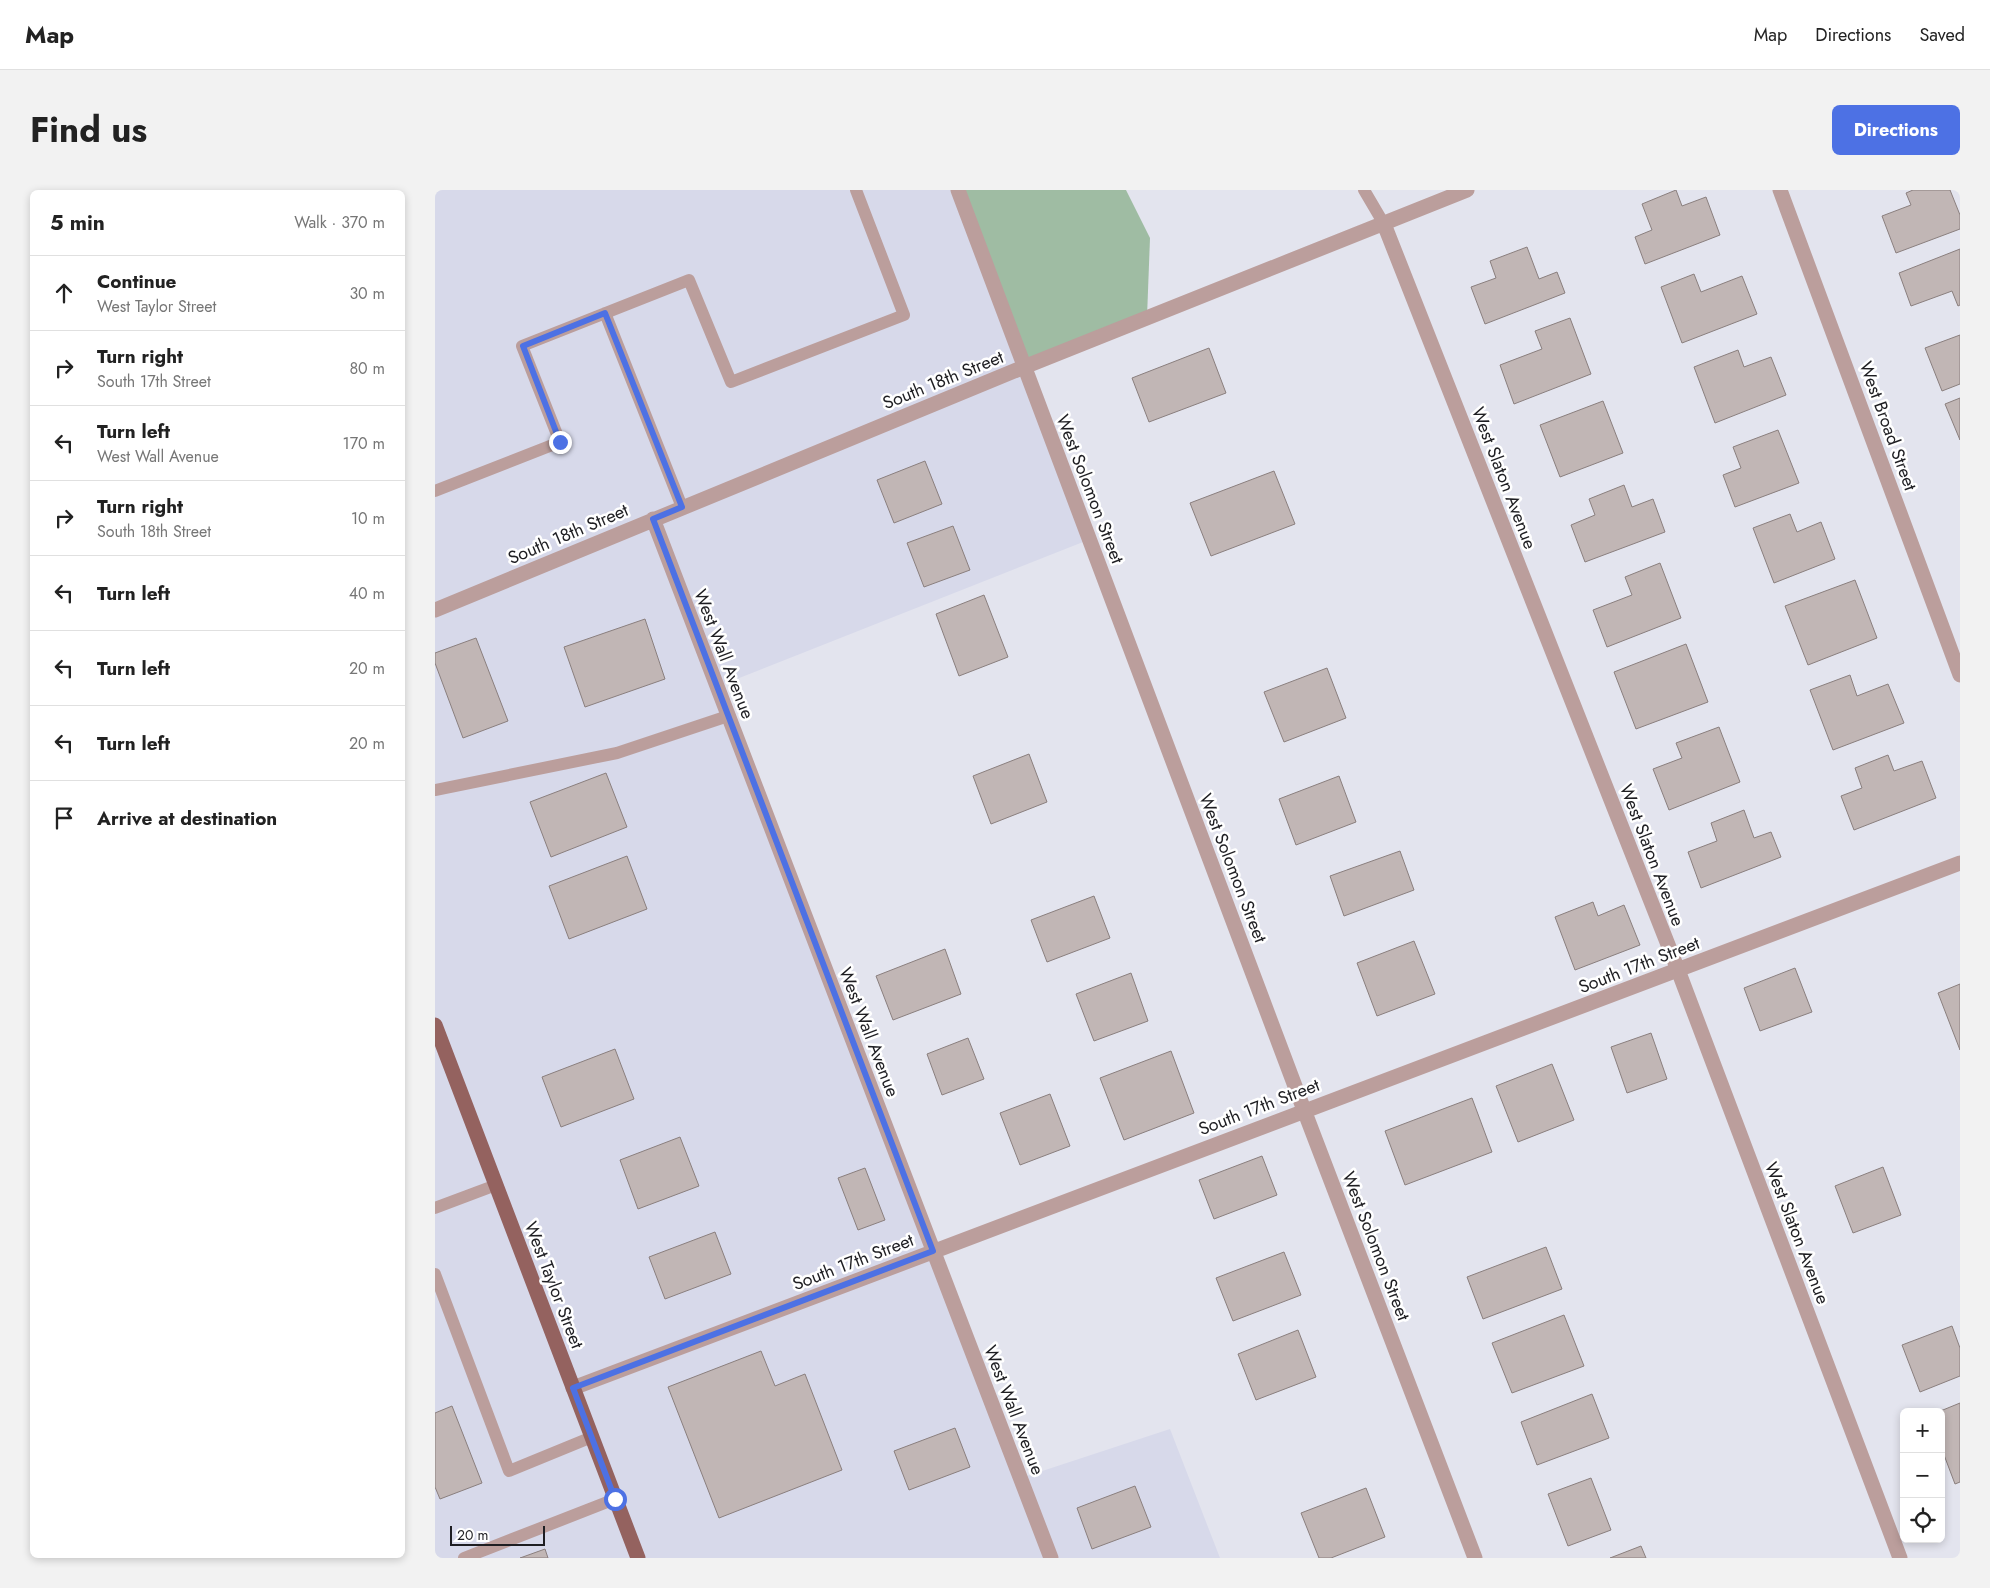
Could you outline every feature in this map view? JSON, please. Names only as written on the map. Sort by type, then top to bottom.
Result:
[{"type":"main road","name":"West Taylor Street","points":[[436,1028],[638,1558]]},
{"type":"street","name":"West Solomon Street","points":[[957,190],[1475,1558]]},
{"type":"street","name":"South 18th Street","points":[[435,610],[1024,367],[1467,190]]},
{"type":"street","name":"West Broad Street","points":[[1780,190],[1960,675]]},
{"type":"street","name":"West Slaton Avenue","points":[[1384,224],[1677,970],[1900,1558]]},
{"type":"street","name":"West Wall Avenue","points":[[653,519],[1051,1558]]},
{"type":"street","name":"South 17th Street","points":[[573,1388],[1960,863]]},
{"type":"lane","points":[[435,491],[560,442],[523,346],[689,280],[731,382],[904,315],[856,190]]},
{"type":"lane","points":[[1364,190],[1384,224]]},
{"type":"lane","points":[[605,313],[682,507]]},
{"type":"lane","points":[[435,790],[617,753],[728,716]]},
{"type":"lane","points":[[435,1208],[495,1185]]},
{"type":"lane","points":[[435,1274],[509,1471],[591,1437]]},
{"type":"lane","points":[[464,1558],[615,1499]]},
{"type":"shaded area","points":[[435,190],[955,190],[1083,542],[724,684],[1021,1478],[1170,1429],[1220,1558],[435,1558]]},
{"type":"green space","points":[[958,190],[1126,190],[1150,238],[1147,317],[1024,367]]},
{"type":"building","points":[[1676,190],[1682,206],[1706,197],[1720,235],[1645,264],[1635,237],[1652,230],[1642,204]]},
{"type":"building","points":[[1913,190],[1950,190],[1960,215],[1960,229],[1896,253],[1882,216],[1911,205],[1906,193]]},
{"type":"building","points":[[1527,247],[1539,279],[1557,272],[1565,293],[1485,324],[1471,287],[1496,278],[1490,261]]},
{"type":"building","points":[[1960,249],[1960,305],[1958,306],[1952,291],[1911,306],[1899,273]]},
{"type":"building","points":[[1694,274],[1701,292],[1742,276],[1757,314],[1682,343],[1661,287]]},
{"type":"building","points":[[1570,318],[1591,374],[1514,404],[1500,365],[1542,349],[1535,331]]},
{"type":"building","points":[[1960,335],[1960,384],[1942,391],[1925,348]]},
{"type":"building","points":[[1209,348],[1226,393],[1149,422],[1132,378]]},
{"type":"building","points":[[1738,350],[1744,367],[1771,357],[1786,395],[1715,423],[1694,367]]},
{"type":"building","points":[[1960,398],[1960,440],[1945,404]]},
{"type":"building","points":[[1603,401],[1623,453],[1560,477],[1540,425]]},
{"type":"building","points":[[1778,430],[1799,483],[1735,507],[1723,475],[1741,468],[1733,447]]},
{"type":"building","points":[[925,461],[942,504],[894,523],[877,480]]},
{"type":"building","points":[[1274,471],[1295,524],[1211,556],[1190,503]]},
{"type":"building","points":[[1624,485],[1632,507],[1653,499],[1665,532],[1585,562],[1571,525],[1595,515],[1589,499]]},
{"type":"building","points":[[1790,514],[1797,532],[1821,522],[1835,559],[1774,583],[1753,528]]},
{"type":"building","points":[[953,526],[970,570],[924,587],[907,543]]},
{"type":"building","points":[[1660,563],[1681,618],[1607,647],[1593,610],[1632,595],[1625,577]]},
{"type":"building","points":[[1855,580],[1877,638],[1808,665],[1785,606]]},
{"type":"building","points":[[984,595],[1008,657],[959,676],[936,614]]},
{"type":"building","points":[[645,619],[665,679],[585,707],[564,647]]},
{"type":"building","points":[[476,638],[508,721],[463,738],[435,663],[435,653]]},
{"type":"building","points":[[1686,644],[1708,702],[1636,729],[1614,672]]},
{"type":"building","points":[[1327,668],[1346,718],[1284,742],[1264,692]]},
{"type":"building","points":[[1850,675],[1857,696],[1888,684],[1904,723],[1833,750],[1810,690]]},
{"type":"building","points":[[1719,727],[1740,782],[1669,810],[1653,769],[1682,758],[1676,743]]},
{"type":"building","points":[[1029,754],[1047,802],[991,824],[973,776]]},
{"type":"building","points":[[1888,755],[1894,771],[1922,761],[1936,798],[1854,830],[1841,796],[1862,788],[1855,768]]},
{"type":"building","points":[[606,773],[627,827],[551,857],[530,802]]},
{"type":"building","points":[[1339,776],[1356,822],[1296,845],[1279,799]]},
{"type":"building","points":[[1744,810],[1754,838],[1771,832],[1781,857],[1701,888],[1688,852],[1717,841],[1711,823]]},
{"type":"building","points":[[1400,851],[1414,890],[1344,916],[1330,876]]},
{"type":"building","points":[[627,856],[647,909],[569,939],[549,886]]},
{"type":"building","points":[[1094,896],[1110,938],[1047,962],[1031,920]]},
{"type":"building","points":[[1593,902],[1598,916],[1624,905],[1640,945],[1575,970],[1555,917]]},
{"type":"building","points":[[1414,941],[1435,994],[1377,1016],[1357,963]]},
{"type":"building","points":[[945,949],[961,994],[893,1020],[876,976]]},
{"type":"building","points":[[1795,968],[1812,1012],[1760,1031],[1744,988]]},
{"type":"building","points":[[1131,973],[1148,1021],[1094,1041],[1076,994]]},
{"type":"building","points":[[1960,984],[1960,1050],[1938,993]]},
{"type":"building","points":[[1651,1033],[1667,1079],[1627,1093],[1611,1047]]},
{"type":"building","points":[[968,1038],[984,1079],[942,1095],[927,1054]]},
{"type":"building","points":[[615,1049],[634,1099],[561,1127],[542,1077]]},
{"type":"building","points":[[1171,1051],[1194,1113],[1124,1140],[1100,1078]]},
{"type":"building","points":[[1552,1064],[1574,1120],[1518,1142],[1496,1086]]},
{"type":"building","points":[[1050,1094],[1070,1146],[1020,1165],[1000,1113]]},
{"type":"building","points":[[1472,1098],[1492,1152],[1405,1185],[1385,1131]]},
{"type":"building","points":[[680,1137],[699,1186],[638,1209],[620,1160]]},
{"type":"building","points":[[1262,1156],[1277,1195],[1214,1219],[1199,1180]]},
{"type":"building","points":[[1883,1167],[1901,1215],[1853,1233],[1835,1186]]},
{"type":"building","points":[[865,1168],[885,1220],[858,1230],[838,1178]]},
{"type":"building","points":[[715,1232],[731,1274],[665,1299],[649,1257]]},
{"type":"building","points":[[1546,1247],[1562,1289],[1483,1319],[1467,1277]]},
{"type":"building","points":[[1284,1252],[1301,1295],[1233,1321],[1216,1278]]},
{"type":"building","points":[[1564,1315],[1584,1366],[1512,1393],[1492,1343]]},
{"type":"building","points":[[1952,1326],[1960,1348],[1960,1376],[1920,1392],[1902,1345]]},
{"type":"building","points":[[1298,1330],[1316,1377],[1256,1400],[1238,1354]]},
{"type":"building","points":[[761,1351],[775,1386],[805,1374],[842,1470],[719,1518],[668,1387]]},
{"type":"building","points":[[1592,1394],[1609,1438],[1537,1465],[1521,1422]]},
{"type":"building","points":[[1960,1403],[1960,1482],[1955,1484],[1945,1458],[1945,1409]]},
{"type":"building","points":[[452,1406],[482,1483],[440,1499],[435,1487],[435,1413]]},
{"type":"building","points":[[955,1428],[970,1467],[909,1490],[894,1451]]},
{"type":"building","points":[[1591,1478],[1611,1530],[1568,1546],[1548,1494]]},
{"type":"building","points":[[1135,1486],[1151,1527],[1092,1549],[1077,1508]]},
{"type":"building","points":[[1366,1488],[1385,1537],[1331,1558],[1319,1558],[1301,1513]]},
{"type":"building","points":[[1641,1546],[1646,1558],[1610,1558]]},
{"type":"building","points":[[545,1549],[548,1558],[520,1558]]},
{"type":"route","points":[[560,442],[523,346],[605,313],[682,507],[653,519],[933,1251],[573,1388],[615,1499]]}]
